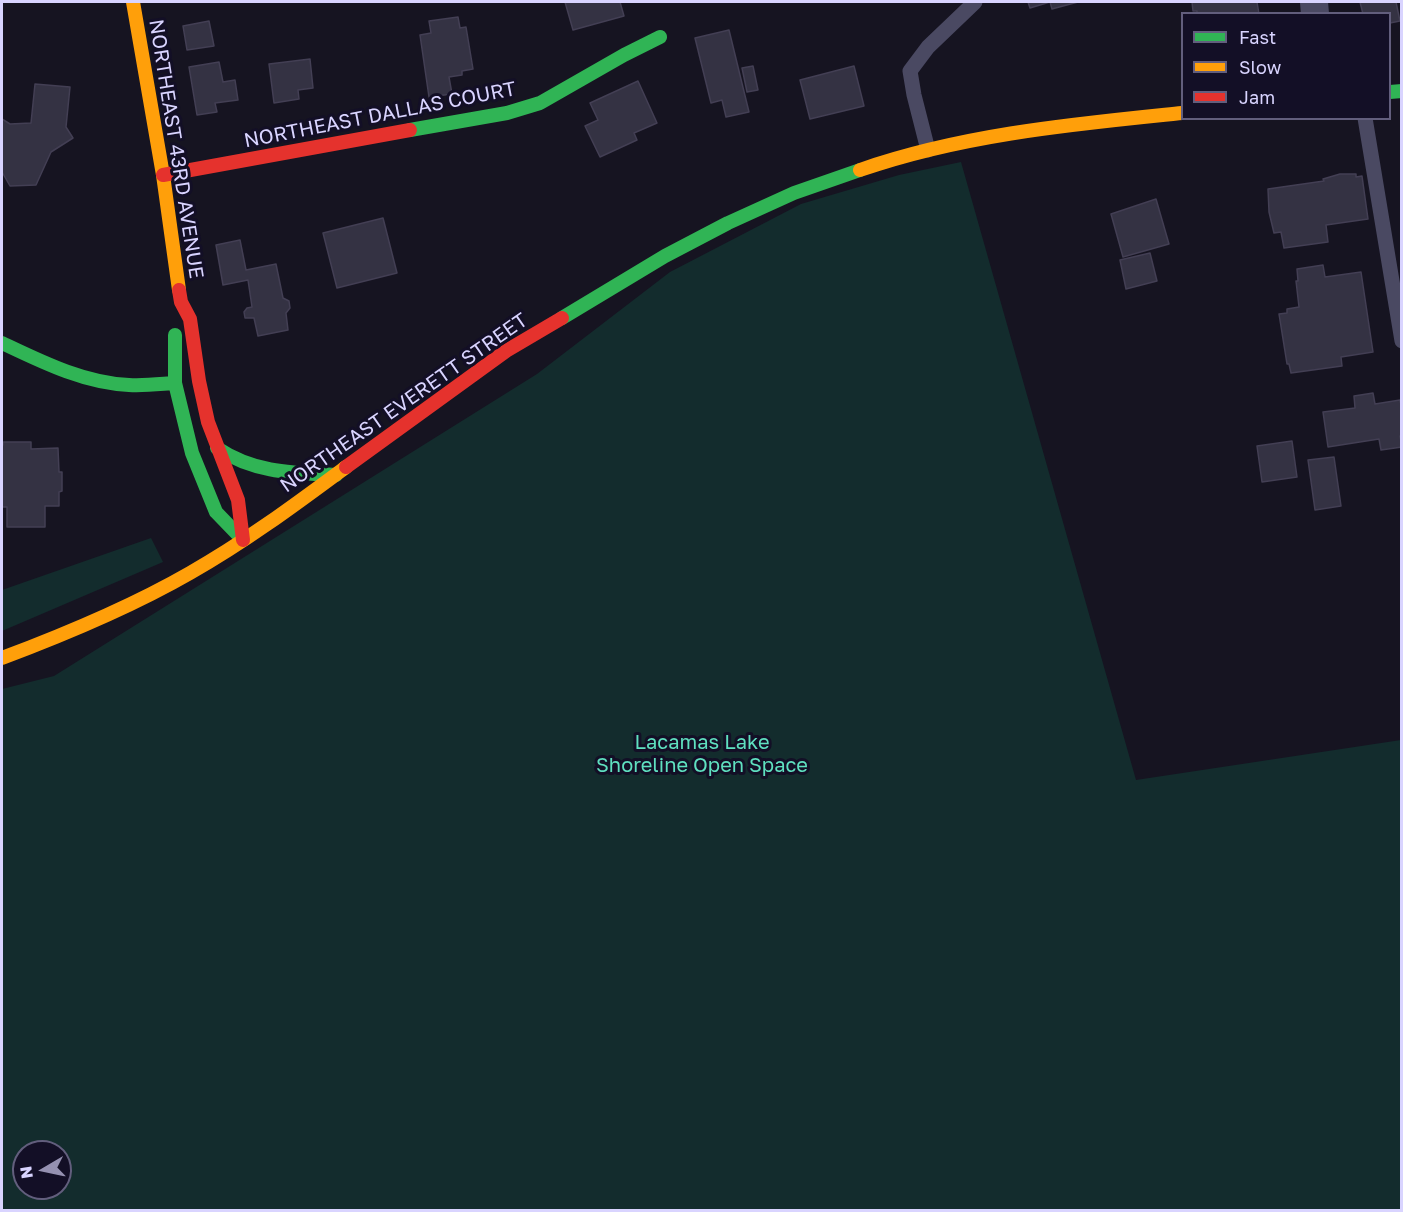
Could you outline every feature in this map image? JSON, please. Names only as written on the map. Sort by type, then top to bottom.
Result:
[{"type":"street","name":"NORTHEAST 43RD AVENUE","points":[[134,2],[163,175],[180,302],[175,321],[175,383],[192,453],[216,512],[243,540]]},
{"type":"street","name":"NORTHEAST DALLAS COURT","points":[[163,175],[507,113],[540,103],[660,37]]},
{"type":"street","name":"NORTHEAST EVERETT STREET","points":[[2,658],[127,605],[190,573],[243,540],[336,475],[506,351],[665,256],[728,223],[794,193],[865,168],[927,150],[1083,123],[1181,113]]},
{"type":"street","name":"NORTHEAST 43RD AVENUE","points":[[180,302],[190,319],[202,399],[216,448],[238,500],[243,540]]},
{"type":"street","points":[[3,347],[95,380],[123,385],[175,383]]},
{"type":"street","points":[[216,448],[237,460],[256,467],[336,475]]},
{"type":"lane","points":[[927,150],[910,71],[928,48],[975,2]]},
{"type":"lane","points":[[1365,120],[1401,341]]},
{"type":"green space","name":"Lacamas Lake Shoreline Open Space","points":[[961,162],[1136,780],[1401,740],[1401,1210],[2,1210],[2,689],[54,676],[537,374],[670,272],[801,204],[899,175]]},
{"type":"green space","points":[[151,538],[163,562],[2,631],[2,590]]},
{"type":"building","points":[[565,2],[620,2],[624,16],[573,30]]},
{"type":"building","points":[[1028,2],[1050,2],[1030,8]]},
{"type":"building","points":[[1050,2],[1078,2],[1052,9]]},
{"type":"building","points":[[1192,2],[1257,2],[1259,12],[1197,12],[1193,11]]},
{"type":"building","points":[[1360,2],[1396,2],[1400,21],[1391,23],[1391,12],[1362,12]]},
{"type":"building","points":[[458,17],[460,28],[466,27],[473,69],[462,71],[462,75],[449,77],[452,94],[429,97],[420,35],[431,33],[429,21]]},
{"type":"building","points":[[209,21],[214,46],[187,50],[183,26]]},
{"type":"building","points":[[729,30],[749,112],[726,117],[722,100],[711,103],[695,38]]},
{"type":"building","points":[[310,59],[313,88],[298,90],[299,99],[274,103],[269,64]]},
{"type":"building","points":[[219,62],[223,82],[235,80],[238,100],[215,103],[217,112],[197,115],[189,67]]},
{"type":"building","points":[[753,66],[758,90],[747,92],[742,68]]},
{"type":"building","points":[[854,66],[864,106],[810,119],[800,80]]},
{"type":"building","points":[[638,81],[657,123],[634,133],[637,140],[600,157],[585,126],[598,120],[590,103]]},
{"type":"building","points":[[35,84],[70,87],[66,127],[73,138],[51,152],[36,185],[10,186],[2,172],[2,119],[10,124],[31,123]]},
{"type":"building","points":[[1340,174],[1362,176],[1368,219],[1326,225],[1328,242],[1284,248],[1281,232],[1274,233],[1269,212],[1268,189],[1324,181],[1323,179]]},
{"type":"building","points":[[1156,199],[1169,244],[1123,257],[1111,214]]},
{"type":"building","points":[[383,218],[397,273],[337,288],[323,233]]},
{"type":"building","points":[[240,240],[246,270],[276,264],[283,298],[289,301],[290,308],[286,313],[288,330],[258,336],[254,318],[245,318],[244,312],[247,308],[252,307],[248,280],[223,285],[216,245]]},
{"type":"building","points":[[1150,253],[1157,281],[1126,289],[1120,260]]},
{"type":"building","points":[[1323,265],[1325,277],[1361,272],[1373,352],[1341,357],[1342,366],[1291,373],[1289,364],[1287,364],[1279,314],[1287,313],[1287,309],[1299,307],[1297,269]]},
{"type":"building","points":[[1373,393],[1375,404],[1400,400],[1402,447],[1381,450],[1379,439],[1328,447],[1323,412],[1355,408],[1354,396]]},
{"type":"building","points":[[1292,441],[1297,477],[1262,482],[1257,446]]},
{"type":"building","points":[[3,442],[31,442],[31,449],[58,448],[62,491],[59,492],[59,506],[45,506],[45,527],[7,527],[7,507],[2,507]]},
{"type":"building","points":[[1334,457],[1341,506],[1315,510],[1308,460]]},
{"type":"traffic: fast","points":[[410,130],[507,113],[540,103],[660,37]]},
{"type":"traffic: fast","points":[[1391,92],[1402,91]]},
{"type":"traffic: fast","points":[[562,318],[665,256],[728,223],[794,193],[860,170]]},
{"type":"traffic: fast","points":[[175,335],[175,383],[192,453],[216,512],[243,540]]},
{"type":"traffic: fast","points":[[2,343],[64,370],[96,380],[135,385],[175,383]]},
{"type":"traffic: fast","points":[[217,448],[260,467],[289,472],[336,475]]},
{"type":"traffic: slow","points":[[133,2],[163,175],[179,290]]},
{"type":"traffic: slow","points":[[860,170],[939,147],[979,139],[1060,126],[1181,113]]},
{"type":"traffic: slow","points":[[2,658],[98,619],[190,573],[250,536],[346,467]]},
{"type":"traffic: jam","points":[[163,175],[410,130]]},
{"type":"traffic: jam","points":[[179,290],[181,302],[190,319],[199,381],[208,422],[238,500],[243,540]]},
{"type":"traffic: jam","points":[[346,467],[506,351],[562,318]]}]
